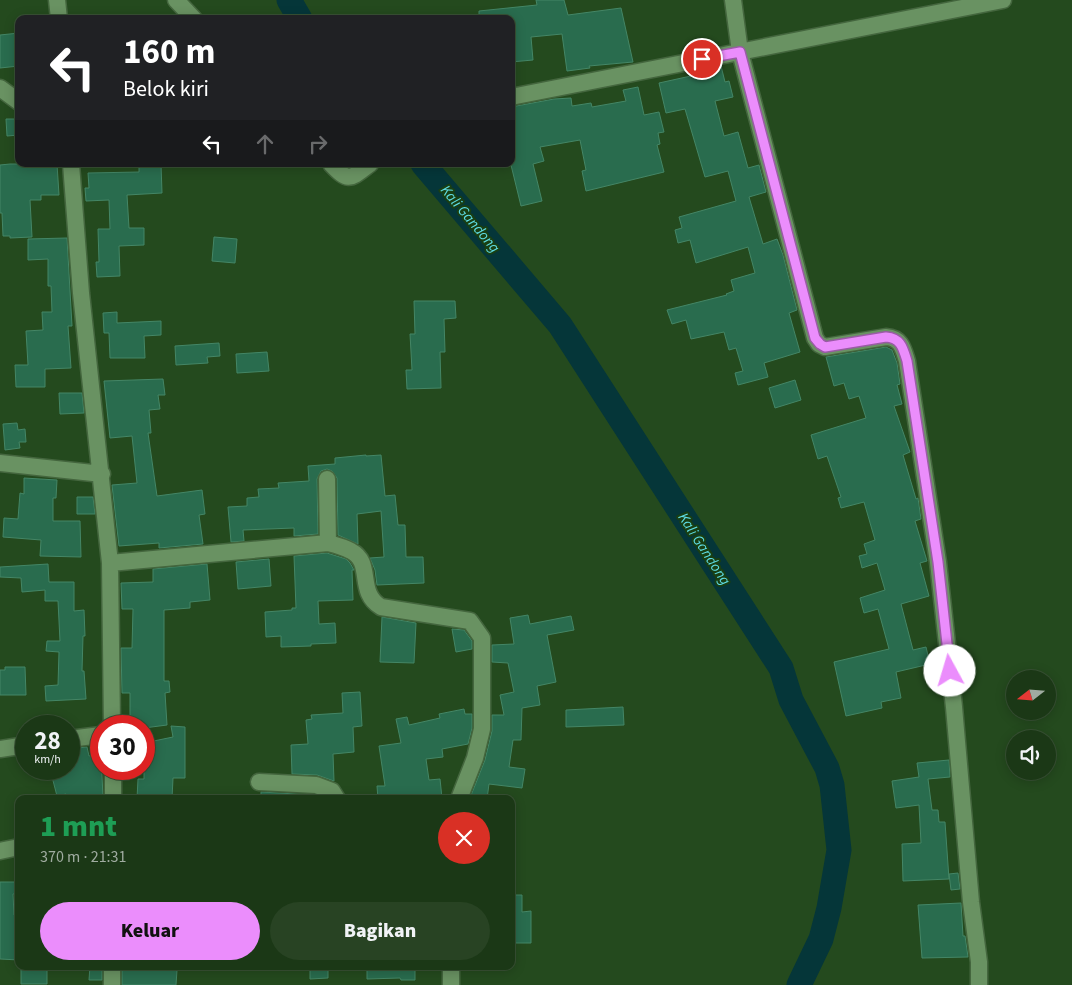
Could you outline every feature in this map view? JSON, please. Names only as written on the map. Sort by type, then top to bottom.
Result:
[{"type":"street","points":[[57,0],[59,15]]},
{"type":"street","points":[[176,0],[190,15]]},
{"type":"street","points":[[733,0],[740,52],[815,338],[825,347],[886,337],[893,338],[903,346],[907,361],[939,572],[954,707],[971,902],[979,962],[979,985]]},
{"type":"street","points":[[515,96],[1003,0]]},
{"type":"street","points":[[0,88],[15,99]]},
{"type":"street","points":[[71,167],[81,293],[102,474],[110,563],[112,715]]},
{"type":"street","points":[[334,167],[347,177],[354,176],[367,167]]},
{"type":"street","points":[[0,463],[102,474]]},
{"type":"street","points":[[327,479],[328,543]]},
{"type":"street","points":[[110,563],[328,543],[352,551],[358,557],[363,564],[369,595],[374,603],[381,607],[470,621],[482,638],[482,729],[475,758],[461,795]]},
{"type":"street","points":[[0,749],[15,747]]},
{"type":"street","points":[[113,780],[113,795]]},
{"type":"street","points":[[259,782],[316,785],[325,787],[334,795]]},
{"type":"street","points":[[0,851],[15,848]]},
{"type":"street","points":[[112,970],[112,985]]},
{"type":"street","points":[[451,970],[451,985]]},
{"type":"building","points":[[536,0],[564,0],[568,15],[621,8],[633,62],[589,66],[590,68],[567,71],[562,34],[531,37],[533,60],[515,62],[515,15],[479,15],[479,11],[537,5]]},
{"type":"building","points":[[15,33],[15,66],[0,68],[0,35]]},
{"type":"building","points":[[721,66],[725,82],[729,81],[733,97],[715,101],[724,136],[738,132],[748,168],[759,165],[766,192],[749,197],[763,244],[777,239],[783,255],[797,310],[789,313],[800,352],[764,363],[768,377],[738,385],[735,373],[743,371],[736,348],[729,350],[724,332],[691,339],[686,320],[672,324],[667,310],[727,295],[734,291],[731,280],[755,273],[748,247],[696,263],[690,240],[678,243],[675,230],[682,228],[679,217],[736,201],[728,171],[705,177],[685,109],[666,113],[659,83],[709,72],[708,68]]},
{"type":"building","points":[[638,87],[644,115],[659,112],[664,132],[658,133],[660,144],[657,145],[664,172],[586,191],[582,171],[586,170],[580,140],[540,147],[544,161],[533,164],[542,201],[521,206],[511,167],[515,167],[515,106],[571,98],[572,106],[591,103],[592,107],[626,101],[623,90]]},
{"type":"building","points":[[6,119],[15,119],[15,135],[7,136]]},
{"type":"building","points":[[15,164],[15,167],[57,167],[59,195],[41,195],[41,200],[30,200],[32,237],[10,238],[10,236],[3,236],[2,213],[0,213],[0,165]]},
{"type":"building","points":[[139,167],[161,167],[162,193],[127,195],[129,228],[144,228],[144,245],[119,246],[120,276],[97,277],[96,262],[99,262],[98,229],[110,229],[109,200],[86,201],[85,188],[89,188],[88,173],[139,172]]},
{"type":"building","points":[[214,237],[237,239],[235,263],[212,261]]},
{"type":"building","points":[[67,238],[72,326],[68,326],[71,368],[45,369],[45,387],[16,387],[15,365],[28,365],[26,331],[43,330],[42,312],[52,312],[51,286],[48,286],[48,259],[28,260],[28,239]]},
{"type":"building","points":[[414,301],[455,301],[456,318],[444,319],[445,352],[440,352],[441,388],[407,389],[406,370],[412,370],[410,334],[415,334]]},
{"type":"building","points":[[117,312],[117,323],[161,321],[161,335],[144,336],[145,358],[110,358],[109,333],[104,333],[103,313]]},
{"type":"building","points":[[219,343],[220,356],[207,357],[208,363],[176,365],[175,346]]},
{"type":"building","points":[[886,347],[892,350],[897,363],[900,384],[897,385],[902,404],[894,406],[910,452],[903,455],[916,499],[918,498],[921,519],[915,521],[927,561],[920,563],[929,596],[901,604],[913,650],[926,647],[930,664],[896,672],[901,698],[881,702],[882,708],[846,716],[834,662],[889,649],[878,609],[864,613],[860,598],[885,590],[877,563],[862,568],[859,556],[867,554],[864,544],[875,540],[864,502],[841,508],[838,498],[841,497],[827,456],[818,459],[811,435],[866,418],[859,396],[849,399],[844,383],[834,386],[826,357]]},
{"type":"building","points":[[267,352],[269,371],[237,373],[236,354]]},
{"type":"building","points":[[163,379],[165,395],[158,395],[160,409],[149,410],[151,433],[148,433],[157,496],[202,490],[205,514],[199,515],[203,544],[159,548],[159,543],[119,546],[112,485],[137,483],[132,436],[110,438],[104,381]]},
{"type":"building","points":[[795,380],[801,400],[775,408],[769,388]]},
{"type":"building","points":[[59,393],[82,393],[84,413],[60,414]]},
{"type":"building","points":[[17,423],[18,430],[25,429],[26,442],[19,442],[20,448],[5,450],[3,424]]},
{"type":"building","points":[[381,455],[385,496],[395,495],[398,525],[405,525],[406,557],[423,557],[424,583],[377,585],[375,570],[370,558],[384,557],[381,511],[357,514],[358,544],[338,535],[337,478],[332,471],[327,469],[321,471],[317,479],[318,534],[294,536],[294,528],[243,530],[244,541],[231,542],[228,507],[247,506],[247,498],[259,497],[258,489],[279,488],[278,483],[309,481],[308,466],[335,464],[335,458]]},
{"type":"building","points":[[24,478],[57,480],[56,498],[53,498],[53,521],[80,521],[81,557],[40,556],[41,540],[3,537],[4,518],[18,519],[20,493],[24,494]]},
{"type":"building","points":[[77,497],[93,497],[95,514],[77,514]]},
{"type":"building","points":[[327,553],[346,559],[354,570],[352,570],[353,600],[318,601],[319,624],[335,623],[336,643],[281,647],[281,636],[266,637],[265,612],[296,608],[294,556]]},
{"type":"building","points":[[269,559],[271,586],[238,589],[236,562]]},
{"type":"building","points":[[48,564],[49,582],[74,582],[74,611],[84,610],[85,636],[83,636],[82,671],[84,671],[86,699],[46,701],[45,686],[58,685],[59,652],[46,651],[47,641],[60,641],[58,601],[45,601],[45,590],[22,592],[21,578],[0,577],[0,567]]},
{"type":"building","points":[[207,564],[210,600],[190,602],[190,608],[164,610],[164,681],[169,681],[170,692],[165,693],[167,725],[155,727],[155,715],[130,715],[130,693],[122,693],[121,648],[132,648],[133,609],[122,609],[121,583],[153,582],[153,569]]},
{"type":"building","points":[[528,615],[530,624],[571,616],[574,630],[547,635],[556,682],[537,686],[540,705],[522,708],[521,740],[513,740],[509,767],[525,769],[522,788],[489,784],[488,795],[471,795],[485,760],[492,731],[492,715],[504,715],[500,695],[514,692],[508,663],[492,662],[492,645],[514,644],[510,618]]},
{"type":"building","points":[[382,617],[416,623],[414,663],[380,662]]},
{"type":"building","points":[[452,629],[464,630],[472,641],[472,649],[456,652]]},
{"type":"building","points":[[5,667],[25,667],[26,695],[0,695],[0,670],[5,670]]},
{"type":"building","points":[[360,692],[362,726],[353,727],[354,752],[333,754],[334,781],[317,775],[292,774],[291,745],[308,744],[306,720],[312,719],[311,715],[343,713],[342,693]]},
{"type":"building","points":[[623,707],[624,725],[566,727],[566,710]]},
{"type":"building","points":[[464,709],[465,714],[472,714],[472,728],[468,744],[442,749],[443,757],[426,759],[429,780],[440,779],[442,795],[378,795],[377,786],[385,786],[379,746],[401,743],[396,719],[407,717],[409,725],[440,718],[439,714]]},
{"type":"building","points":[[171,726],[185,727],[185,778],[173,778],[172,795],[137,795],[138,780],[155,780],[155,741],[173,737]]},
{"type":"building","points":[[87,747],[90,756],[90,780],[102,780],[103,795],[57,795],[53,780],[80,780],[80,748]]},
{"type":"building","points":[[949,760],[950,777],[928,779],[932,810],[938,810],[939,822],[945,822],[949,879],[903,881],[902,844],[921,843],[919,805],[896,808],[892,781],[919,777],[917,763]]},
{"type":"building","points":[[261,792],[314,795],[261,795]]},
{"type":"building","points":[[958,873],[960,889],[951,890],[949,874]]},
{"type":"building","points":[[0,882],[15,882],[15,894],[13,894],[15,960],[0,959]]},
{"type":"building","points":[[515,895],[522,895],[522,912],[531,911],[531,943],[515,943]]},
{"type":"building","points":[[961,903],[963,936],[965,936],[968,957],[922,958],[918,905]]},
{"type":"building","points":[[21,970],[47,970],[47,984],[21,984]]},
{"type":"building","points":[[90,970],[102,970],[102,980],[89,980]]},
{"type":"building","points":[[122,970],[177,970],[176,985],[122,985]]},
{"type":"building","points":[[310,970],[328,970],[328,978],[310,979]]},
{"type":"building","points":[[367,970],[415,970],[415,980],[401,980],[400,978],[367,979]]},
{"type":"waterway","name":"Kali Gandong","points":[[289,0],[298,15]]},
{"type":"waterway","name":"Kali Gandong","points":[[426,167],[560,325],[781,668],[791,700],[827,768],[832,785],[839,850],[829,908],[821,939],[799,985]]},
{"type":"route","points":[[702,59],[740,52],[815,338],[825,347],[886,337],[897,340],[903,346],[907,361],[938,562],[950,671]]}]
